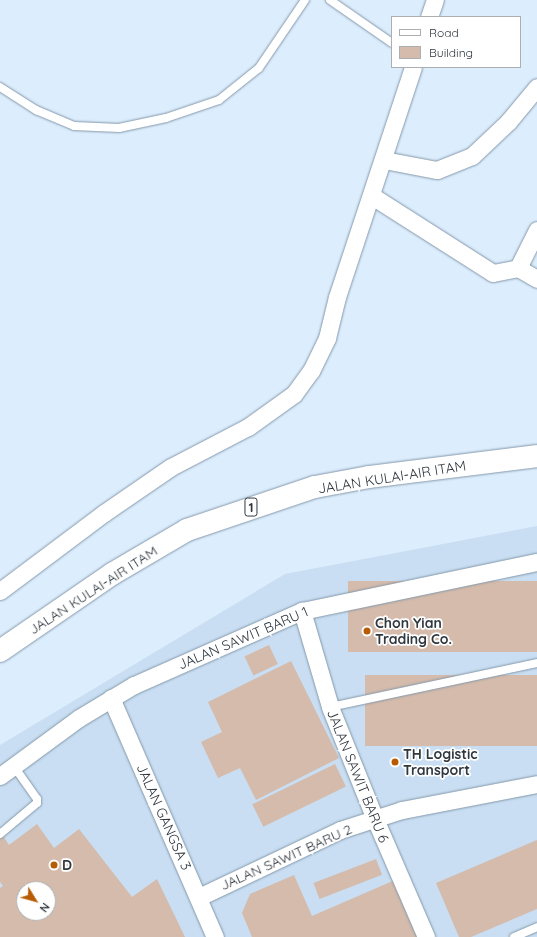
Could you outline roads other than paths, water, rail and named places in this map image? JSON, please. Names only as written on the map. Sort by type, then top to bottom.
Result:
[{"type":"highway","name":"JALAN KULAI-AIR ITAM","points":[[0,651],[112,574],[187,530],[315,487],[369,477],[537,456]]},
{"type":"street","points":[[429,16],[435,0]]},
{"type":"street","points":[[0,591],[104,513],[171,467],[248,427],[294,394],[311,371],[327,338],[337,297],[384,160],[413,68]]},
{"type":"street","points":[[384,160],[437,170],[472,156],[508,122],[537,87]]},
{"type":"street","points":[[372,196],[493,273],[518,268],[537,279]]},
{"type":"street","points":[[518,268],[537,230]]},
{"type":"street","name":"JALAN SAWIT BARU 1","points":[[6,771],[111,698],[134,685],[302,611],[537,562]]},
{"type":"street","name":"JALAN SAWIT BARU 6","points":[[302,611],[330,707],[375,819],[426,937]]},
{"type":"street","name":"JALAN GANGSA 3","points":[[111,698],[199,897],[215,937]]},
{"type":"street","name":"JALAN SAWIT BARU 2","points":[[199,897],[340,830],[402,810],[537,784]]},
{"type":"lane","points":[[0,87],[36,110],[74,126],[118,128],[166,118],[219,100],[259,68],[305,0]]},
{"type":"lane","points":[[330,0],[391,42]]},
{"type":"lane","points":[[330,707],[537,663]]},
{"type":"lane","points":[[0,834],[36,803],[37,799],[6,771]]},
{"type":"lane","points":[[514,937],[537,927]]},
{"type":"place","name":"Chon Yian Trading Co.","points":[[367,631]]},
{"type":"place","name":"TH Logistic Transport","points":[[395,762]]},
{"type":"place","name":"D","points":[[54,865]]}]
